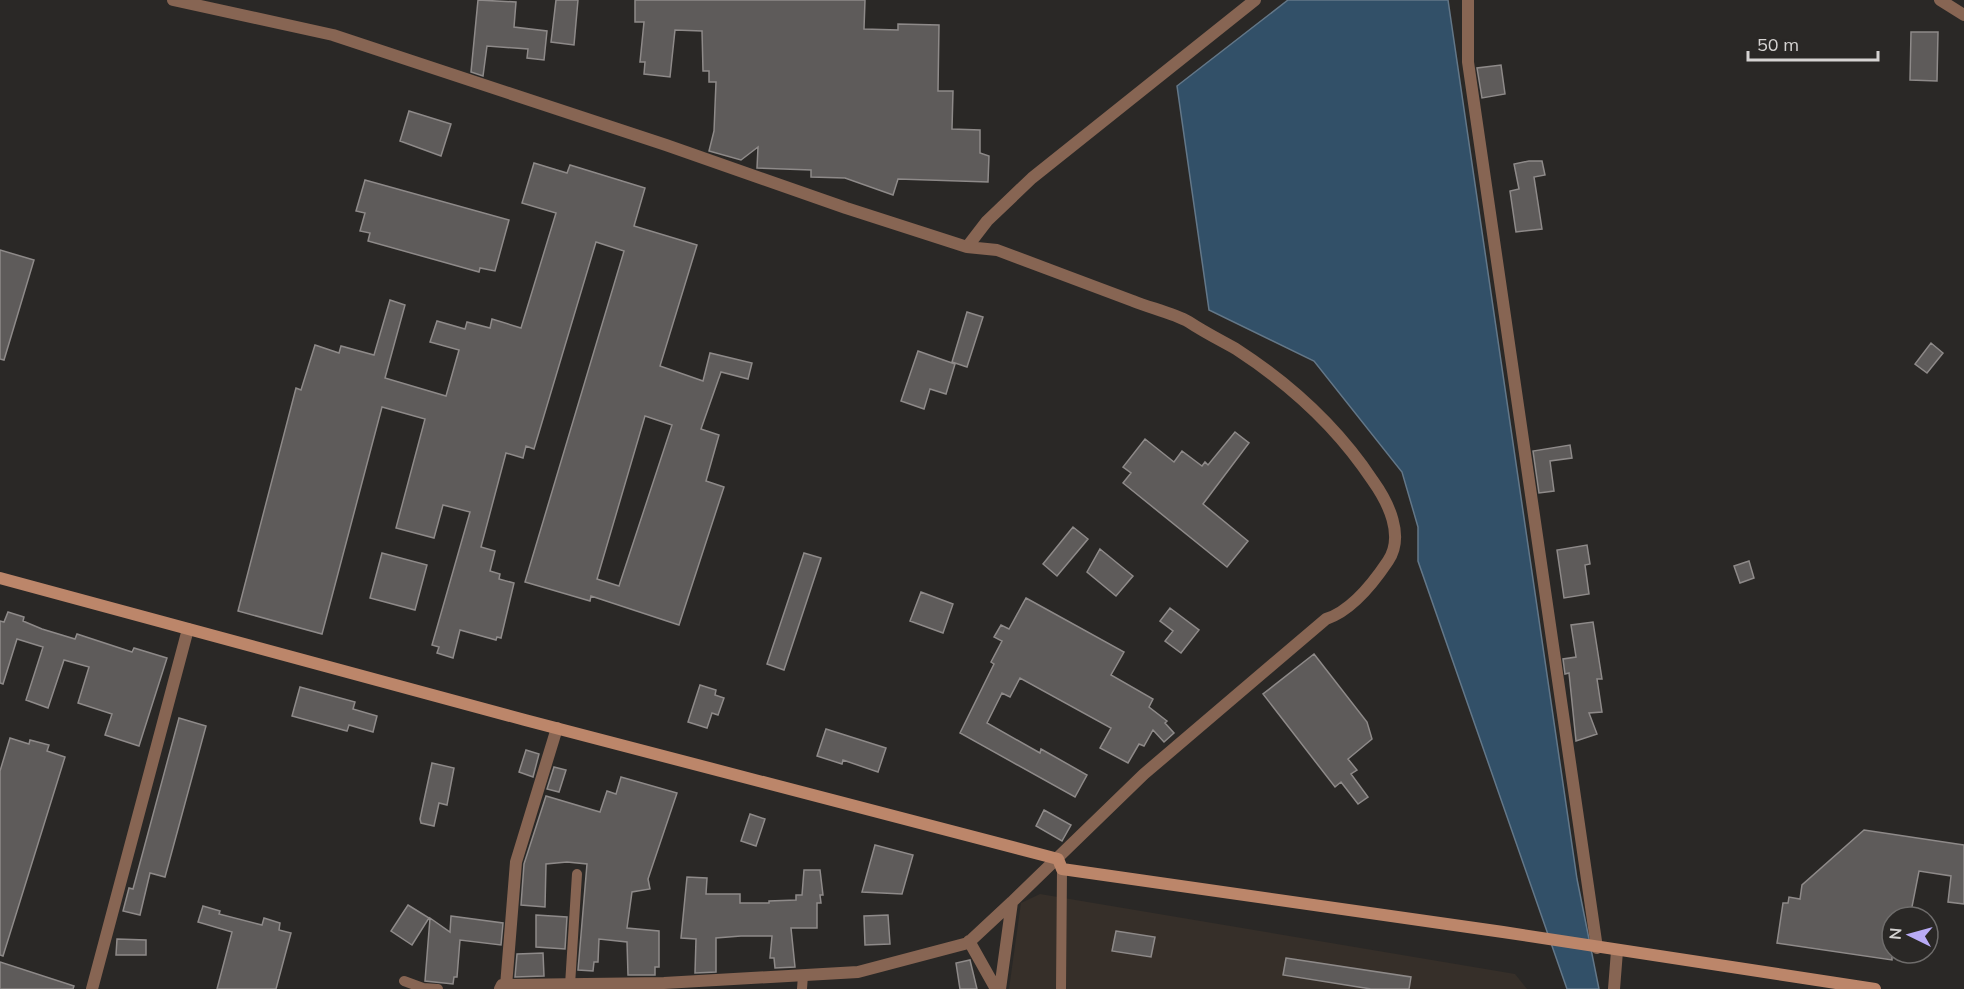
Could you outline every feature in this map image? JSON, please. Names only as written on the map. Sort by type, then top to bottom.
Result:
[{"type":"street","points":[[173,0],[333,35],[967,247],[997,250],[1189,322],[1238,350],[1304,401],[1331,427],[1364,467],[1387,501],[1393,522],[1394,553],[1374,581],[1144,774],[1060,864],[1012,902],[969,941],[858,972],[664,986],[503,987],[516,862],[557,728]]},
{"type":"street","points":[[967,247],[987,221],[1032,178],[1255,0]]},
{"type":"street","points":[[1468,0],[1468,62],[1594,947]]},
{"type":"street","points":[[1940,0],[1964,15]]},
{"type":"street","points":[[0,578],[1060,864],[1875,989]]},
{"type":"street","points":[[92,989],[188,629]]},
{"type":"street","points":[[998,989],[1012,902]]},
{"type":"street","points":[[969,941],[998,989]]},
{"type":"street","points":[[1614,989],[1617,951]]},
{"type":"lane","points":[[1060,864],[1061,989]]},
{"type":"lane","points":[[570,985],[577,874]]},
{"type":"lane","points":[[802,989],[803,975]]},
{"type":"lane","points":[[404,981],[423,988],[438,989]]},
{"type":"shaded area","points":[[1040,894],[1515,974],[1527,989],[1009,989],[1021,903]]},
{"type":"water","points":[[1288,0],[1448,0],[1577,879],[1599,989],[1567,989],[1418,561],[1418,527],[1402,472],[1314,361],[1209,310],[1177,86]]},
{"type":"building","points":[[478,0],[516,2],[514,27],[547,31],[544,60],[527,58],[528,49],[487,46],[483,76],[471,72]]},
{"type":"building","points":[[556,0],[578,0],[574,45],[551,42]]},
{"type":"building","points":[[635,0],[865,0],[864,29],[898,30],[898,24],[939,25],[938,91],[953,91],[952,129],[980,130],[980,153],[989,156],[988,182],[898,179],[893,195],[845,178],[811,177],[811,170],[757,168],[758,147],[741,160],[709,151],[714,131],[716,82],[709,82],[709,71],[703,71],[702,31],[675,30],[670,77],[644,74],[645,62],[640,62],[644,22],[635,22]]},
{"type":"building","points":[[1911,32],[1938,32],[1937,81],[1910,80]]},
{"type":"building","points":[[1501,65],[1505,94],[1482,98],[1477,68]]},
{"type":"building","points":[[409,111],[451,124],[441,156],[400,141]]},
{"type":"building","points":[[1542,161],[1545,175],[1534,177],[1542,229],[1516,232],[1510,191],[1519,189],[1514,164]]},
{"type":"building","points":[[534,163],[567,173],[570,165],[645,188],[634,226],[697,245],[660,366],[703,381],[710,353],[752,363],[748,379],[721,372],[701,429],[719,435],[706,481],[724,487],[679,625],[591,596],[590,601],[525,582],[624,251],[596,242],[534,449],[526,446],[523,458],[506,453],[481,547],[495,551],[490,571],[500,574],[499,579],[514,583],[501,638],[497,637],[496,640],[460,630],[453,658],[437,653],[439,647],[432,645],[470,512],[443,505],[434,538],[396,528],[425,419],[382,407],[322,634],[238,611],[296,388],[301,390],[315,345],[339,353],[341,346],[374,355],[390,300],[405,305],[385,378],[446,396],[459,350],[430,342],[437,321],[465,329],[467,322],[490,328],[492,319],[521,328],[556,213],[522,203]],"holes":[[[645,416],[672,425],[619,586],[597,579]]]},
{"type":"building","points":[[365,180],[509,220],[495,271],[480,268],[479,272],[368,241],[370,233],[360,231],[365,213],[356,211]]},
{"type":"building","points":[[0,250],[34,260],[4,360],[0,359]]},
{"type":"building","points":[[967,312],[983,317],[967,367],[952,362]]},
{"type":"building","points":[[1931,343],[1943,353],[1927,373],[1915,364]]},
{"type":"building","points":[[918,351],[955,364],[946,394],[930,389],[924,409],[901,401]]},
{"type":"building","points":[[1235,432],[1249,443],[1203,504],[1248,541],[1227,567],[1123,483],[1131,473],[1123,467],[1145,439],[1174,462],[1182,451],[1202,466],[1205,462],[1208,465]]},
{"type":"building","points":[[1570,445],[1572,458],[1550,461],[1554,491],[1539,493],[1533,451]]},
{"type":"building","points":[[1073,527],[1088,539],[1057,576],[1043,564]]},
{"type":"building","points":[[1587,545],[1590,564],[1585,565],[1589,594],[1564,598],[1557,550]]},
{"type":"building","points":[[1100,549],[1133,576],[1116,596],[1087,572]]},
{"type":"building","points":[[382,553],[427,565],[415,610],[370,598]]},
{"type":"building","points":[[804,553],[821,558],[784,670],[767,664]]},
{"type":"building","points":[[1749,561],[1754,578],[1740,583],[1734,566]]},
{"type":"building","points":[[921,592],[953,604],[943,633],[910,621]]},
{"type":"building","points":[[1026,598],[1124,652],[1111,675],[1153,699],[1149,707],[1167,721],[1165,723],[1174,733],[1164,742],[1153,730],[1144,746],[1139,744],[1128,763],[1100,748],[1111,728],[1020,678],[1010,697],[1002,693],[987,723],[1040,753],[1041,749],[1087,775],[1075,797],[960,733],[994,664],[991,662],[1002,641],[994,637],[1001,625],[1009,629]]},
{"type":"building","points":[[1170,608],[1199,630],[1181,653],[1165,641],[1173,631],[1160,621]]},
{"type":"building","points":[[8,612],[24,617],[23,621],[42,629],[75,639],[77,634],[132,652],[134,648],[167,658],[139,746],[105,735],[112,714],[78,703],[89,667],[64,660],[48,708],[26,700],[43,647],[17,639],[3,684],[0,683],[0,621],[4,622]]},
{"type":"building","points":[[1593,622],[1602,679],[1597,679],[1602,712],[1589,713],[1597,734],[1576,741],[1569,673],[1565,674],[1563,659],[1576,657],[1571,625]]},
{"type":"building","points":[[1314,654],[1367,722],[1372,739],[1348,759],[1357,770],[1351,774],[1368,797],[1358,804],[1341,782],[1335,787],[1263,694]]},
{"type":"building","points":[[700,685],[716,690],[715,695],[724,698],[718,715],[712,713],[707,728],[688,722]]},
{"type":"building","points":[[300,687],[355,702],[353,709],[377,716],[373,732],[349,725],[347,731],[292,716]]},
{"type":"building","points":[[179,718],[206,726],[165,877],[150,873],[140,915],[123,911],[129,888],[133,889]]},
{"type":"building","points":[[826,729],[886,748],[878,772],[843,760],[842,764],[817,756]]},
{"type":"building","points":[[10,738],[29,744],[30,740],[49,745],[47,751],[65,757],[3,956],[0,955],[0,771]]},
{"type":"building","points":[[526,750],[539,754],[533,777],[519,772]]},
{"type":"building","points":[[432,763],[454,768],[447,805],[439,803],[434,826],[421,823],[420,819]]},
{"type":"building","points":[[554,767],[566,770],[559,792],[547,789]]},
{"type":"building","points":[[621,777],[677,793],[648,879],[650,889],[632,892],[627,928],[659,931],[659,967],[655,967],[655,975],[628,975],[627,942],[599,939],[598,962],[594,962],[593,971],[578,970],[587,864],[567,862],[546,864],[545,907],[521,905],[524,864],[546,796],[600,812],[607,791],[616,794]]},
{"type":"building","points":[[1044,810],[1071,825],[1062,841],[1036,826]]},
{"type":"building","points":[[750,814],[765,819],[756,846],[741,841]]},
{"type":"building","points":[[1864,830],[1964,845],[1964,904],[1948,902],[1951,876],[1919,871],[1912,905],[1880,905],[1880,958],[1777,943],[1783,903],[1788,903],[1789,897],[1800,899],[1802,885]]},
{"type":"building","points":[[875,845],[913,855],[902,894],[862,892]]},
{"type":"building","points":[[804,870],[820,870],[823,895],[820,895],[821,903],[817,903],[817,928],[791,928],[795,967],[775,968],[774,958],[770,958],[772,936],[741,936],[716,938],[716,972],[695,973],[696,939],[681,938],[687,877],[707,878],[706,894],[740,894],[740,903],[769,903],[769,901],[796,900],[796,895],[802,895]]},
{"type":"building","points":[[408,905],[429,918],[412,945],[391,931]]},
{"type":"building","points":[[203,906],[220,911],[219,914],[262,925],[264,918],[280,923],[279,930],[291,933],[276,989],[217,989],[232,932],[198,922]]},
{"type":"building","points":[[536,915],[567,917],[565,949],[536,947]]},
{"type":"building","points":[[888,915],[890,944],[865,945],[864,916]]},
{"type":"building","points":[[451,916],[503,923],[501,945],[460,940],[457,977],[454,977],[453,984],[425,981],[430,918],[450,932]]},
{"type":"building","points":[[1116,931],[1155,937],[1151,957],[1112,951]]},
{"type":"building","points":[[117,939],[146,940],[146,955],[116,955]]},
{"type":"building","points":[[543,953],[544,976],[515,977],[517,954]]},
{"type":"building","points":[[1286,958],[1411,977],[1409,989],[1371,989],[1283,975]]},
{"type":"building","points":[[970,960],[977,989],[960,989],[956,963]]},
{"type":"building","points":[[0,962],[74,986],[73,989],[0,989]]}]
